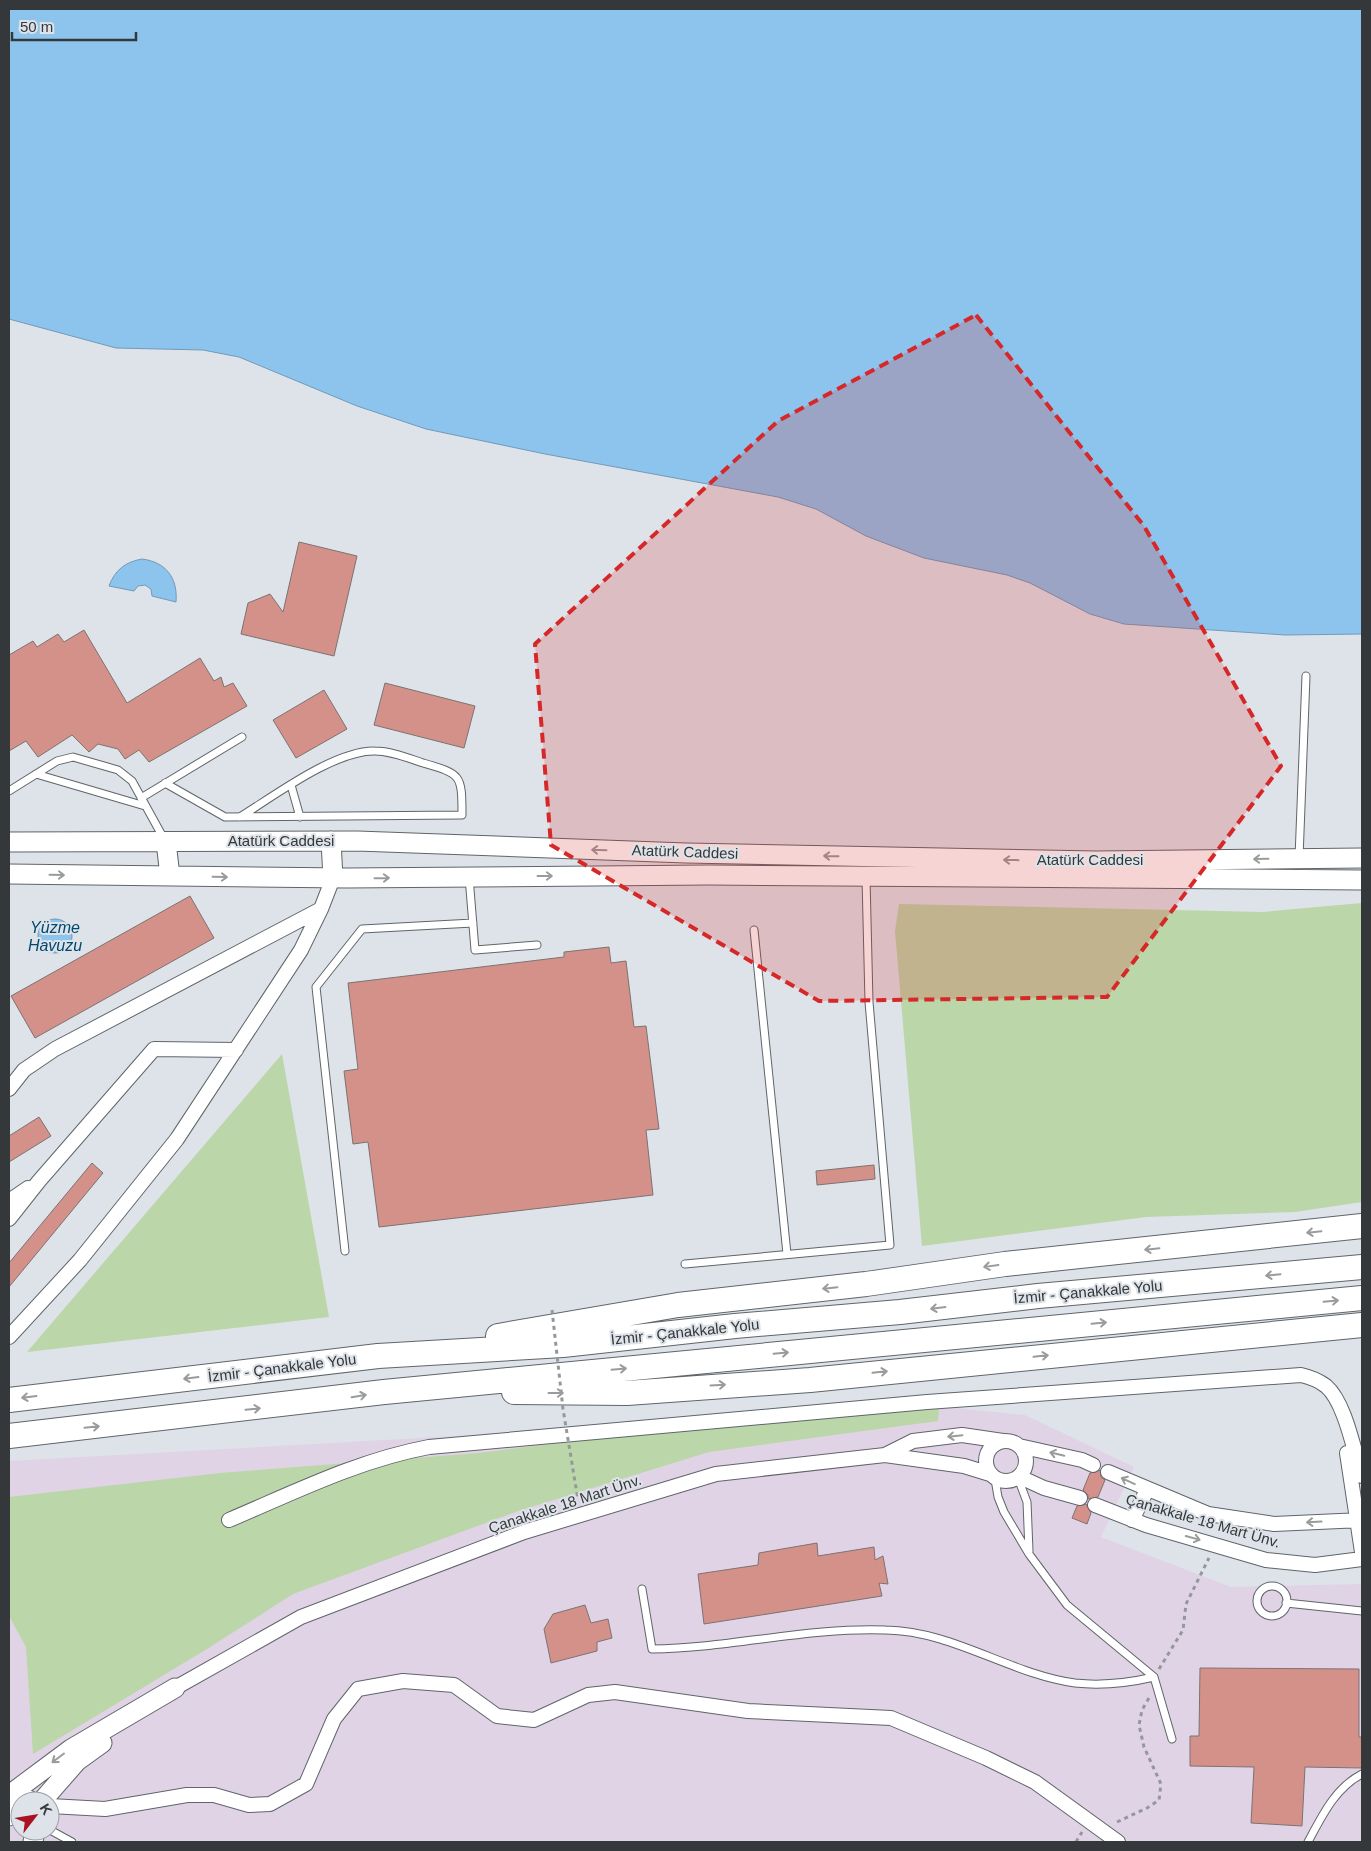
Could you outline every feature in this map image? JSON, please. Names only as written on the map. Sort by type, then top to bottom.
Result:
[{"type":"highway","points":[[378,1356],[678,1305],[866,1284],[1006,1264],[1362,1226]]},
{"type":"highway","name":"İzmir - Çanakkale Yolu","points":[[9,1400],[378,1356],[563,1345],[735,1326],[900,1312],[1038,1296],[1362,1266]]},
{"type":"highway","name":"İzmir - Çanakkale Yolu","points":[[384,1392],[1362,1298]]},
{"type":"highway","points":[[9,1436],[333,1400],[384,1392],[627,1393],[810,1380],[1362,1325]]},
{"type":"main road","name":"Atatürk Caddesi","points":[[9,842],[330,841],[866,857],[1096,861],[1362,858]]},
{"type":"main road","points":[[330,841],[333,878]]},
{"type":"main road","points":[[166,842],[170,876]]},
{"type":"main road","points":[[866,857],[866,877]]},
{"type":"main road","name":"Atatürk Caddesi","points":[[9,874],[333,878],[709,875],[1362,880]]},
{"type":"main road","points":[[9,1816],[13,1790],[70,1749],[175,1688]]},
{"type":"main road","points":[[50,1791],[76,1761],[175,1688]]},
{"type":"street","points":[[9,1337],[80,1260],[171,1147],[301,950],[321,909],[333,878]]},
{"type":"street","points":[[9,1089],[24,1070],[56,1049],[321,909]]},
{"type":"street","points":[[9,1219],[39,1181],[154,1048],[236,1050]]},
{"type":"street","points":[[9,1201],[39,1181]]},
{"type":"street","points":[[230,1520],[334,1475],[396,1453],[429,1447],[927,1402],[1301,1375],[1311,1377],[1327,1387],[1340,1408],[1362,1476]]},
{"type":"street","points":[[1340,1408],[1361,1520],[1362,1552]]},
{"type":"street","points":[[885,1455],[913,1441],[962,1435],[1003,1441],[1082,1460],[1093,1465]]},
{"type":"street","points":[[1003,1441],[997,1444],[988,1454],[986,1461],[993,1476],[1007,1482],[1019,1477],[1027,1465],[1024,1451],[1019,1446]]},
{"type":"street","name":"Çanakkale 18 Mart Ünv.","points":[[175,1688],[302,1617],[524,1532],[716,1474],[885,1455],[964,1466],[993,1476]]},
{"type":"street","name":"Çanakkale 18 Mart Ünv.","points":[[1108,1472],[1208,1514],[1274,1524],[1361,1520]]},
{"type":"street","points":[[1019,1477],[1044,1488],[1080,1498]]},
{"type":"street","points":[[1132,1520],[1147,1490]]},
{"type":"street","name":"Çanakkale 18 Mart Ünv.","points":[[1095,1504],[1132,1520],[1266,1560],[1315,1565],[1362,1559]]},
{"type":"street","points":[[60,1807],[105,1809],[187,1795],[214,1795],[249,1805],[270,1804],[306,1784],[334,1719],[358,1689],[403,1681],[454,1685],[497,1716],[534,1720],[588,1695],[615,1692],[748,1711],[891,1718],[961,1747],[1036,1782],[1088,1822],[1118,1842]]},
{"type":"lane","points":[[1299,858],[1306,676]]},
{"type":"lane","points":[[141,798],[242,737]]},
{"type":"lane","points":[[165,783],[225,817],[240,817],[300,816],[462,815],[462,788],[460,781],[451,771],[384,751],[374,750],[344,757],[291,785],[240,817]]},
{"type":"lane","points":[[9,792],[57,761],[73,757],[118,770],[132,781],[166,842]]},
{"type":"lane","points":[[36,774],[145,806]]},
{"type":"lane","points":[[291,785],[300,816]]},
{"type":"lane","points":[[469,877],[475,950],[537,944]]},
{"type":"lane","points":[[685,1264],[890,1245],[869,1002],[866,877]]},
{"type":"lane","points":[[345,1251],[316,987],[362,929],[473,923]]},
{"type":"lane","points":[[754,930],[787,1254]]},
{"type":"lane","points":[[993,1476],[1004,1512],[1029,1554],[1067,1605],[1154,1677],[1172,1739]]},
{"type":"lane","points":[[1019,1477],[1027,1502],[1029,1554]]},
{"type":"lane","points":[[1273,1586],[1282,1590],[1286,1604],[1282,1612],[1273,1616],[1264,1614],[1257,1601],[1260,1592],[1273,1586]]},
{"type":"lane","points":[[642,1588],[652,1649],[690,1649],[792,1635],[887,1630],[949,1640],[1043,1675],[1075,1683],[1122,1684],[1154,1677]]},
{"type":"lane","points":[[1286,1604],[1362,1610]]},
{"type":"lane","points":[[1308,1842],[1331,1800],[1353,1779],[1362,1774]]},
{"type":"lane","points":[[60,1835],[72,1842]]},
{"type":"path","points":[[552,1310],[563,1409],[578,1500]]},
{"type":"path","points":[[1076,1842],[1088,1822],[1119,1822],[1159,1800],[1161,1784],[1144,1748],[1139,1725],[1142,1710],[1150,1697],[1154,1677],[1183,1630],[1186,1604],[1216,1544]]},
{"type":"highlighted area","points":[[976,315],[1144,526],[1281,766],[1107,997],[819,1001],[551,845],[535,644],[778,421]]},
{"type":"shaded area","points":[[955,1408],[1025,1415],[1134,1467],[1101,1537],[1231,1587],[1362,1584],[1362,1842],[9,1842],[9,1461]]},
{"type":"green space","points":[[1362,903],[1362,1202],[1295,1212],[1146,1217],[922,1246],[895,931],[899,904],[1263,912]]},
{"type":"green space","points":[[282,1054],[329,1317],[27,1352]]},
{"type":"green space","points":[[939,1408],[938,1421],[709,1452],[518,1511],[293,1594],[207,1649],[33,1754],[26,1647],[9,1616],[9,1497],[220,1473],[479,1453],[717,1423]]},
{"type":"water","points":[[9,9],[1362,9],[1362,634],[1285,635],[1124,624],[1090,614],[1030,583],[1007,575],[924,558],[866,536],[816,509],[778,497],[545,454],[426,429],[357,406],[239,357],[203,350],[116,348],[9,319]]},
{"type":"water","points":[[142,559],[158,564],[169,573],[175,586],[176,602],[152,596],[151,589],[145,585],[138,586],[134,591],[109,586],[114,575],[121,568],[131,562]]},
{"type":"water","name":"Yüzme Havuzu","points":[[55,919],[67,924],[72,936],[67,948],[55,953],[43,948],[38,936],[43,924]]},
{"type":"building","points":[[299,542],[357,556],[334,656],[241,634],[248,603],[270,594],[283,612]]},
{"type":"building","points":[[84,630],[127,703],[200,658],[214,681],[221,677],[224,687],[233,683],[247,706],[149,762],[139,750],[125,759],[118,749],[98,744],[89,752],[72,735],[38,757],[26,741],[9,751],[9,655],[33,641],[37,647],[58,634],[64,642]]},
{"type":"building","points":[[385,683],[475,706],[464,748],[374,725]]},
{"type":"building","points":[[324,690],[347,729],[296,758],[273,720]]},
{"type":"building","points":[[190,896],[214,938],[35,1038],[11,996]]},
{"type":"building","points":[[609,947],[611,963],[626,961],[634,1027],[646,1026],[659,1129],[646,1130],[653,1195],[379,1227],[368,1142],[353,1144],[344,1071],[358,1069],[348,983],[564,957],[564,952]]},
{"type":"building","points":[[39,1117],[51,1136],[9,1162],[9,1136]]},
{"type":"building","points":[[92,1163],[103,1173],[9,1287],[9,1263]]},
{"type":"building","points":[[874,1165],[875,1179],[817,1185],[816,1171]]},
{"type":"building","points":[[1100,1470],[1101,1477],[1105,1480],[1098,1497],[1088,1499],[1088,1495],[1083,1490],[1090,1473]]},
{"type":"building","points":[[1086,1504],[1091,1513],[1087,1524],[1072,1518],[1077,1506]]},
{"type":"building","points":[[817,1543],[818,1556],[874,1547],[875,1560],[883,1556],[888,1584],[879,1583],[882,1596],[704,1624],[698,1574],[758,1565],[759,1553]]},
{"type":"building","points":[[585,1605],[591,1623],[608,1619],[612,1638],[597,1642],[597,1651],[551,1663],[544,1629],[553,1614]]},
{"type":"building","points":[[1200,1668],[1359,1669],[1359,1737],[1362,1737],[1362,1768],[1305,1767],[1302,1826],[1251,1823],[1254,1767],[1190,1766],[1190,1736],[1199,1736]]}]
